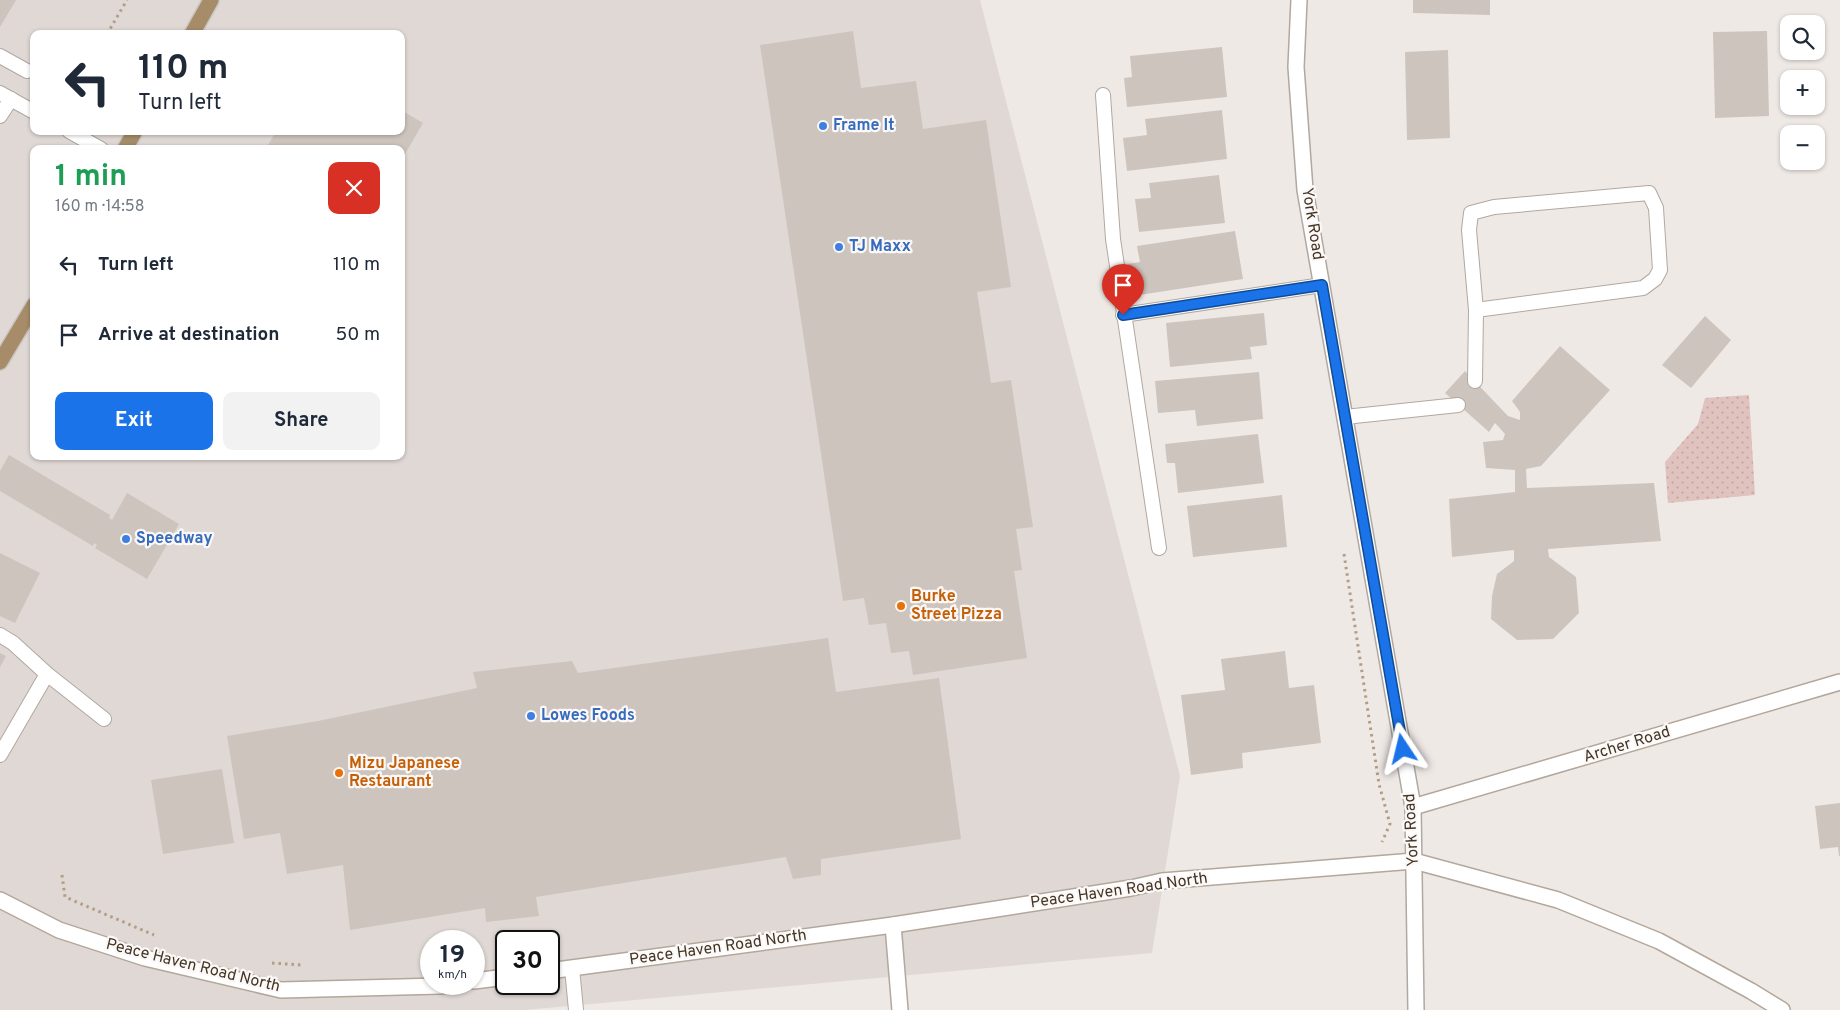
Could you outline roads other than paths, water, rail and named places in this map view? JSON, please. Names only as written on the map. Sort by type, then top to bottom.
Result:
[{"type":"main road","points":[[194,30],[211,0]]},
{"type":"main road","name":"York Road","points":[[1299,0],[1296,67],[1306,190],[1414,807],[1416,1010]]},
{"type":"main road","points":[[0,362],[30,311]]},
{"type":"main road","name":"Archer Road","points":[[1414,807],[1840,682]]},
{"type":"main road","name":"Peace Haven Road North","points":[[560,970],[893,925],[1132,888],[1162,881],[1414,861],[1567,904],[1659,941],[1782,1010]]},
{"type":"main road","name":"Peace Haven Road North","points":[[0,900],[58,930],[128,952],[281,990],[420,987]]},
{"type":"main road","points":[[893,925],[900,1010]]},
{"type":"lane","points":[[0,56],[27,71]]},
{"type":"lane","points":[[1103,95],[1113,239],[1159,548]]},
{"type":"lane","points":[[0,116],[6,96],[30,110]]},
{"type":"lane","points":[[76,135],[94,145]]},
{"type":"lane","points":[[1475,381],[1476,310],[1469,230],[1472,213],[1494,207],[1649,193],[1656,208],[1660,270],[1655,279],[1644,288],[1476,310]]},
{"type":"lane","points":[[1123,315],[1322,285]]},
{"type":"lane","points":[[1345,417],[1458,405]]},
{"type":"lane","points":[[0,635],[13,643],[47,674],[104,719]]},
{"type":"lane","points":[[0,755],[47,674]]},
{"type":"lane","points":[[572,968],[576,1010]]},
{"type":"place","name":"Frame It","points":[[823,126]]},
{"type":"place","name":"TJ Maxx","points":[[839,247]]},
{"type":"place","name":"Speedway","points":[[126,539]]},
{"type":"place","name":"Burke Street Pizza","points":[[901,606]]},
{"type":"place","name":"Lowes Foods","points":[[531,716]]},
{"type":"place","name":"Mizu Japanese Restaurant","points":[[339,773]]}]
